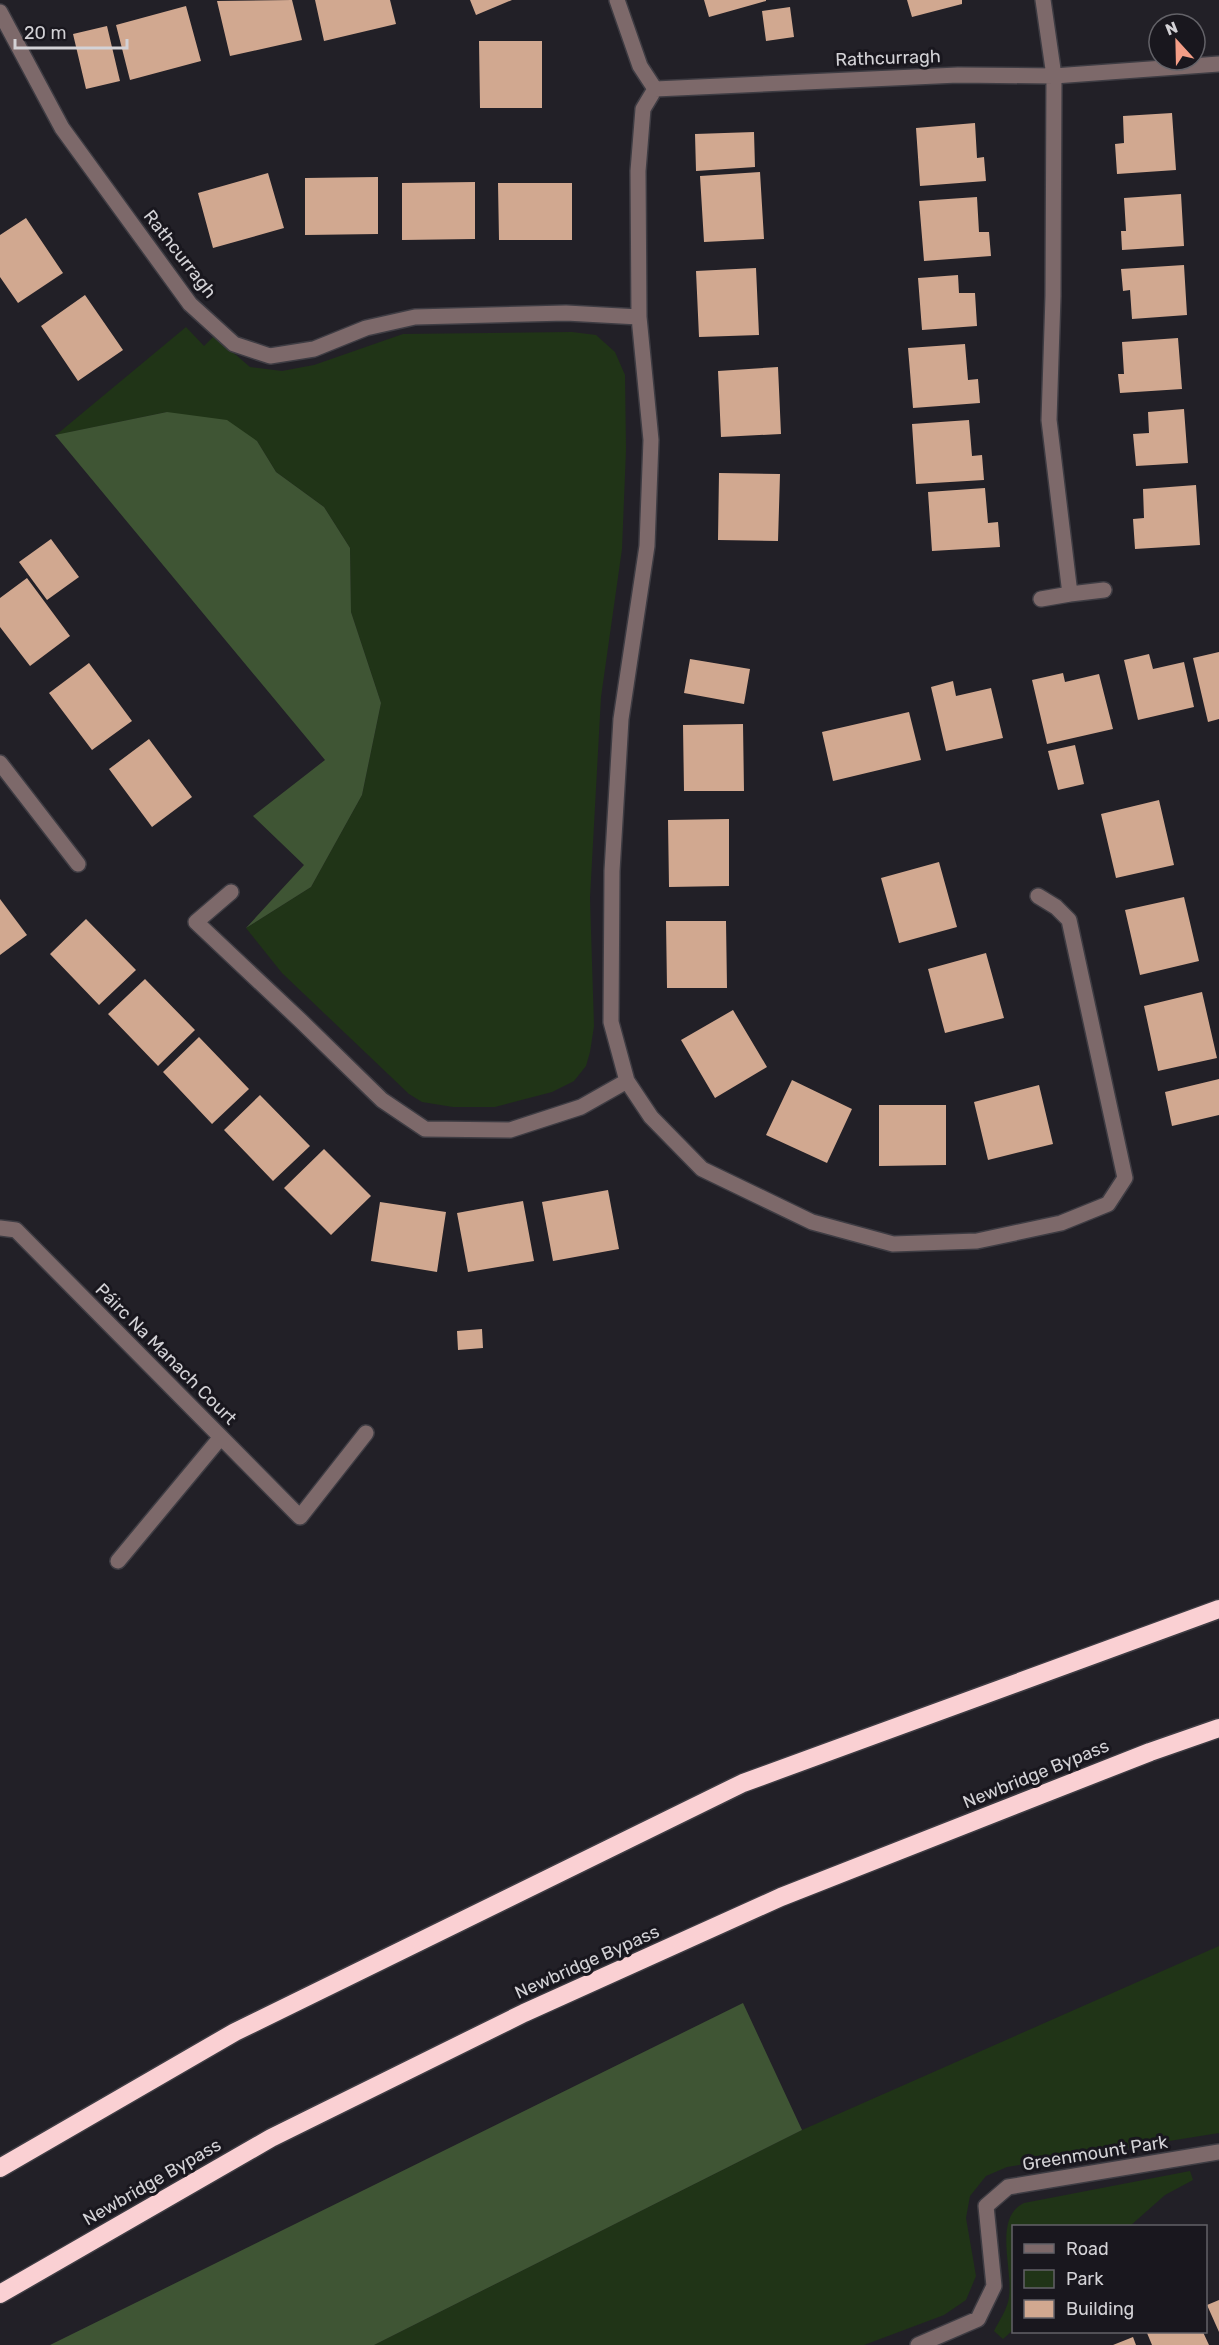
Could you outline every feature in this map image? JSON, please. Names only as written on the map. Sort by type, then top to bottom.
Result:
[{"type":"highway","points":[[0,2168],[235,2032],[743,1783],[1219,1609]]},
{"type":"highway","name":"Newbridge Bypass","points":[[0,2294],[271,2138],[524,2013],[781,1897],[1150,1752],[1219,1728]]},
{"type":"street","points":[[617,0],[640,66],[655,89],[643,109],[638,171],[639,317],[651,440],[647,546],[621,719],[612,871],[611,1022],[627,1081],[651,1117],[702,1169],[812,1222],[892,1244],[977,1241],[1061,1223],[1108,1203],[1125,1178],[1069,920],[1056,907],[1038,896]]},
{"type":"street","points":[[1043,0],[1054,76],[1053,296],[1049,420],[1070,594]]},
{"type":"street","name":"Rathcurragh","points":[[0,12],[62,128],[190,304],[234,344],[270,356],[314,349],[366,328],[416,317],[566,313],[639,317]]},
{"type":"street","name":"Rathcurragh","points":[[655,89],[946,75],[1054,76],[1219,64]]},
{"type":"street","points":[[1041,599],[1104,590]]},
{"type":"street","points":[[0,763],[78,864]]},
{"type":"street","points":[[231,892],[196,922],[382,1100],[425,1129],[510,1130],[581,1107],[627,1081]]},
{"type":"street","name":"Páirc Na Manach Court","points":[[0,1228],[16,1230],[300,1517],[366,1434]]},
{"type":"street","points":[[118,1561],[221,1437]]},
{"type":"street","name":"Greenmount Park","points":[[918,2345],[978,2319],[994,2286],[986,2206],[1008,2187],[1219,2152]]},
{"type":"green space","points":[[186,327],[204,346],[214,336],[250,367],[282,371],[314,365],[403,334],[572,332],[596,335],[615,352],[625,375],[626,450],[622,549],[601,697],[590,898],[594,1026],[586,1066],[574,1081],[552,1092],[495,1107],[453,1107],[422,1102],[409,1094],[282,973],[246,928],[311,887],[362,795],[381,703],[351,612],[350,548],[324,507],[276,472],[257,441],[167,412],[56,435]]},
{"type":"green space","points":[[167,412],[227,420],[257,441],[276,472],[324,507],[350,548],[351,612],[381,703],[362,795],[311,887],[246,928],[304,865],[253,816],[325,760],[55,435]]},
{"type":"green space","points":[[1219,1946],[1219,2133],[1007,2167],[986,2176],[970,2196],[966,2218],[976,2276],[966,2300],[944,2315],[864,2345],[374,2345],[802,2130]]},
{"type":"green space","points":[[743,2003],[802,2130],[374,2345],[50,2345]]},
{"type":"green space","points":[[1190,2171],[1193,2180],[1165,2195],[1131,2225],[1012,2225],[1012,2331],[1003,2339],[994,2331],[1009,2297],[1007,2232],[1009,2220],[1015,2210],[1024,2203]]},
{"type":"building","points":[[292,0],[302,40],[230,56],[217,1]]},
{"type":"building","points":[[315,0],[390,0],[396,24],[324,41]]},
{"type":"building","points":[[470,0],[512,0],[476,15]]},
{"type":"building","points":[[704,0],[766,0],[766,1],[709,17]]},
{"type":"building","points":[[907,0],[962,0],[962,4],[912,17]]},
{"type":"building","points":[[186,6],[201,61],[130,80],[116,25]]},
{"type":"building","points":[[790,7],[794,37],[766,41],[762,11]]},
{"type":"building","points":[[107,26],[120,81],[86,89],[73,34]]},
{"type":"building","points":[[479,41],[542,41],[542,108],[480,108]]},
{"type":"building","points":[[1172,113],[1176,170],[1117,174],[1115,144],[1124,143],[1123,116]]},
{"type":"building","points":[[975,123],[977,158],[984,157],[986,181],[920,186],[916,128]]},
{"type":"building","points":[[754,132],[755,167],[696,171],[695,134]]},
{"type":"building","points":[[760,172],[764,239],[704,242],[700,176]]},
{"type":"building","points":[[268,173],[284,228],[213,248],[198,193]]},
{"type":"building","points":[[378,177],[378,234],[305,235],[305,178]]},
{"type":"building","points":[[475,182],[475,239],[402,240],[402,183]]},
{"type":"building","points":[[498,183],[572,183],[572,240],[499,240]]},
{"type":"building","points":[[1181,194],[1184,246],[1122,250],[1121,231],[1126,231],[1124,198]]},
{"type":"building","points":[[977,197],[979,232],[989,232],[991,256],[924,261],[919,201]]},
{"type":"building","points":[[26,218],[63,273],[18,303],[0,277],[0,235]]},
{"type":"building","points":[[1184,265],[1187,315],[1132,319],[1130,290],[1123,291],[1121,269]]},
{"type":"building","points":[[756,268],[759,335],[699,337],[696,271]]},
{"type":"building","points":[[958,275],[959,293],[975,293],[977,326],[922,330],[918,278]]},
{"type":"building","points":[[85,295],[123,350],[78,381],[41,326]]},
{"type":"building","points":[[1178,338],[1182,389],[1120,393],[1118,374],[1124,374],[1122,342]]},
{"type":"building","points":[[965,344],[968,380],[978,379],[980,403],[913,408],[908,348]]},
{"type":"building","points":[[778,367],[781,434],[721,437],[718,371]]},
{"type":"building","points":[[1184,409],[1188,463],[1136,466],[1133,434],[1149,433],[1148,412]]},
{"type":"building","points":[[969,420],[972,456],[982,455],[984,480],[916,484],[912,424]]},
{"type":"building","points":[[719,473],[780,474],[778,541],[718,540]]},
{"type":"building","points":[[1196,485],[1200,545],[1135,549],[1133,519],[1144,518],[1143,489]]},
{"type":"building","points":[[985,488],[988,523],[998,522],[1000,547],[932,551],[928,492]]},
{"type":"building","points":[[51,539],[79,577],[47,600],[19,562]]},
{"type":"building","points":[[27,578],[70,636],[30,666],[0,627],[0,598]]},
{"type":"building","points":[[1219,652],[1219,719],[1208,722],[1193,658]]},
{"type":"building","points":[[1149,654],[1153,669],[1184,662],[1194,707],[1138,720],[1124,660]]},
{"type":"building","points":[[690,659],[750,669],[744,704],[684,693]]},
{"type":"building","points":[[89,663],[132,721],[92,750],[49,693]]},
{"type":"building","points":[[1063,673],[1065,682],[1099,674],[1113,729],[1047,744],[1032,680]]},
{"type":"building","points":[[953,681],[956,696],[991,688],[1003,738],[946,751],[931,687]]},
{"type":"building","points":[[909,712],[921,760],[833,781],[822,732]]},
{"type":"building","points":[[743,724],[744,791],[684,791],[683,725]]},
{"type":"building","points":[[149,739],[192,797],[152,827],[109,769]]},
{"type":"building","points":[[1075,745],[1084,784],[1058,790],[1048,751]]},
{"type":"building","points":[[1159,800],[1174,865],[1116,878],[1101,814]]},
{"type":"building","points":[[729,819],[729,886],[669,887],[668,820]]},
{"type":"building","points":[[939,862],[957,927],[899,943],[881,878]]},
{"type":"building","points":[[1184,897],[1199,961],[1140,975],[1125,910]]},
{"type":"building","points":[[0,899],[27,935],[0,955]]},
{"type":"building","points":[[86,919],[136,970],[99,1005],[50,954]]},
{"type":"building","points":[[666,921],[726,921],[727,988],[667,988]]},
{"type":"building","points":[[986,953],[1004,1018],[945,1033],[928,969]]},
{"type":"building","points":[[145,979],[195,1030],[158,1066],[108,1014]]},
{"type":"building","points":[[1202,992],[1217,1058],[1158,1071],[1144,1006]]},
{"type":"building","points":[[733,1010],[767,1067],[715,1098],[681,1040]]},
{"type":"building","points":[[199,1037],[249,1089],[212,1124],[163,1072]]},
{"type":"building","points":[[1219,1079],[1219,1115],[1172,1126],[1165,1092]]},
{"type":"building","points":[[792,1080],[852,1109],[827,1163],[766,1135]]},
{"type":"building","points":[[1039,1085],[1053,1144],[988,1160],[974,1102]]},
{"type":"building","points":[[260,1095],[310,1146],[273,1181],[224,1130]]},
{"type":"building","points":[[879,1105],[946,1105],[946,1165],[879,1166]]},
{"type":"building","points":[[324,1149],[371,1196],[331,1235],[284,1188]]},
{"type":"building","points":[[608,1190],[619,1249],[553,1261],[542,1202]]},
{"type":"building","points":[[523,1201],[534,1261],[468,1272],[457,1213]]},
{"type":"building","points":[[380,1202],[446,1212],[437,1272],[371,1261]]},
{"type":"building","points":[[482,1329],[483,1348],[458,1350],[457,1331]]},
{"type":"building","points":[[1219,2300],[1219,2332],[1207,2305]]},
{"type":"building","points":[[1147,2333],[1203,2333],[1209,2345],[1152,2345]]},
{"type":"building","points":[[1133,2337],[1136,2345],[1113,2345]]}]
